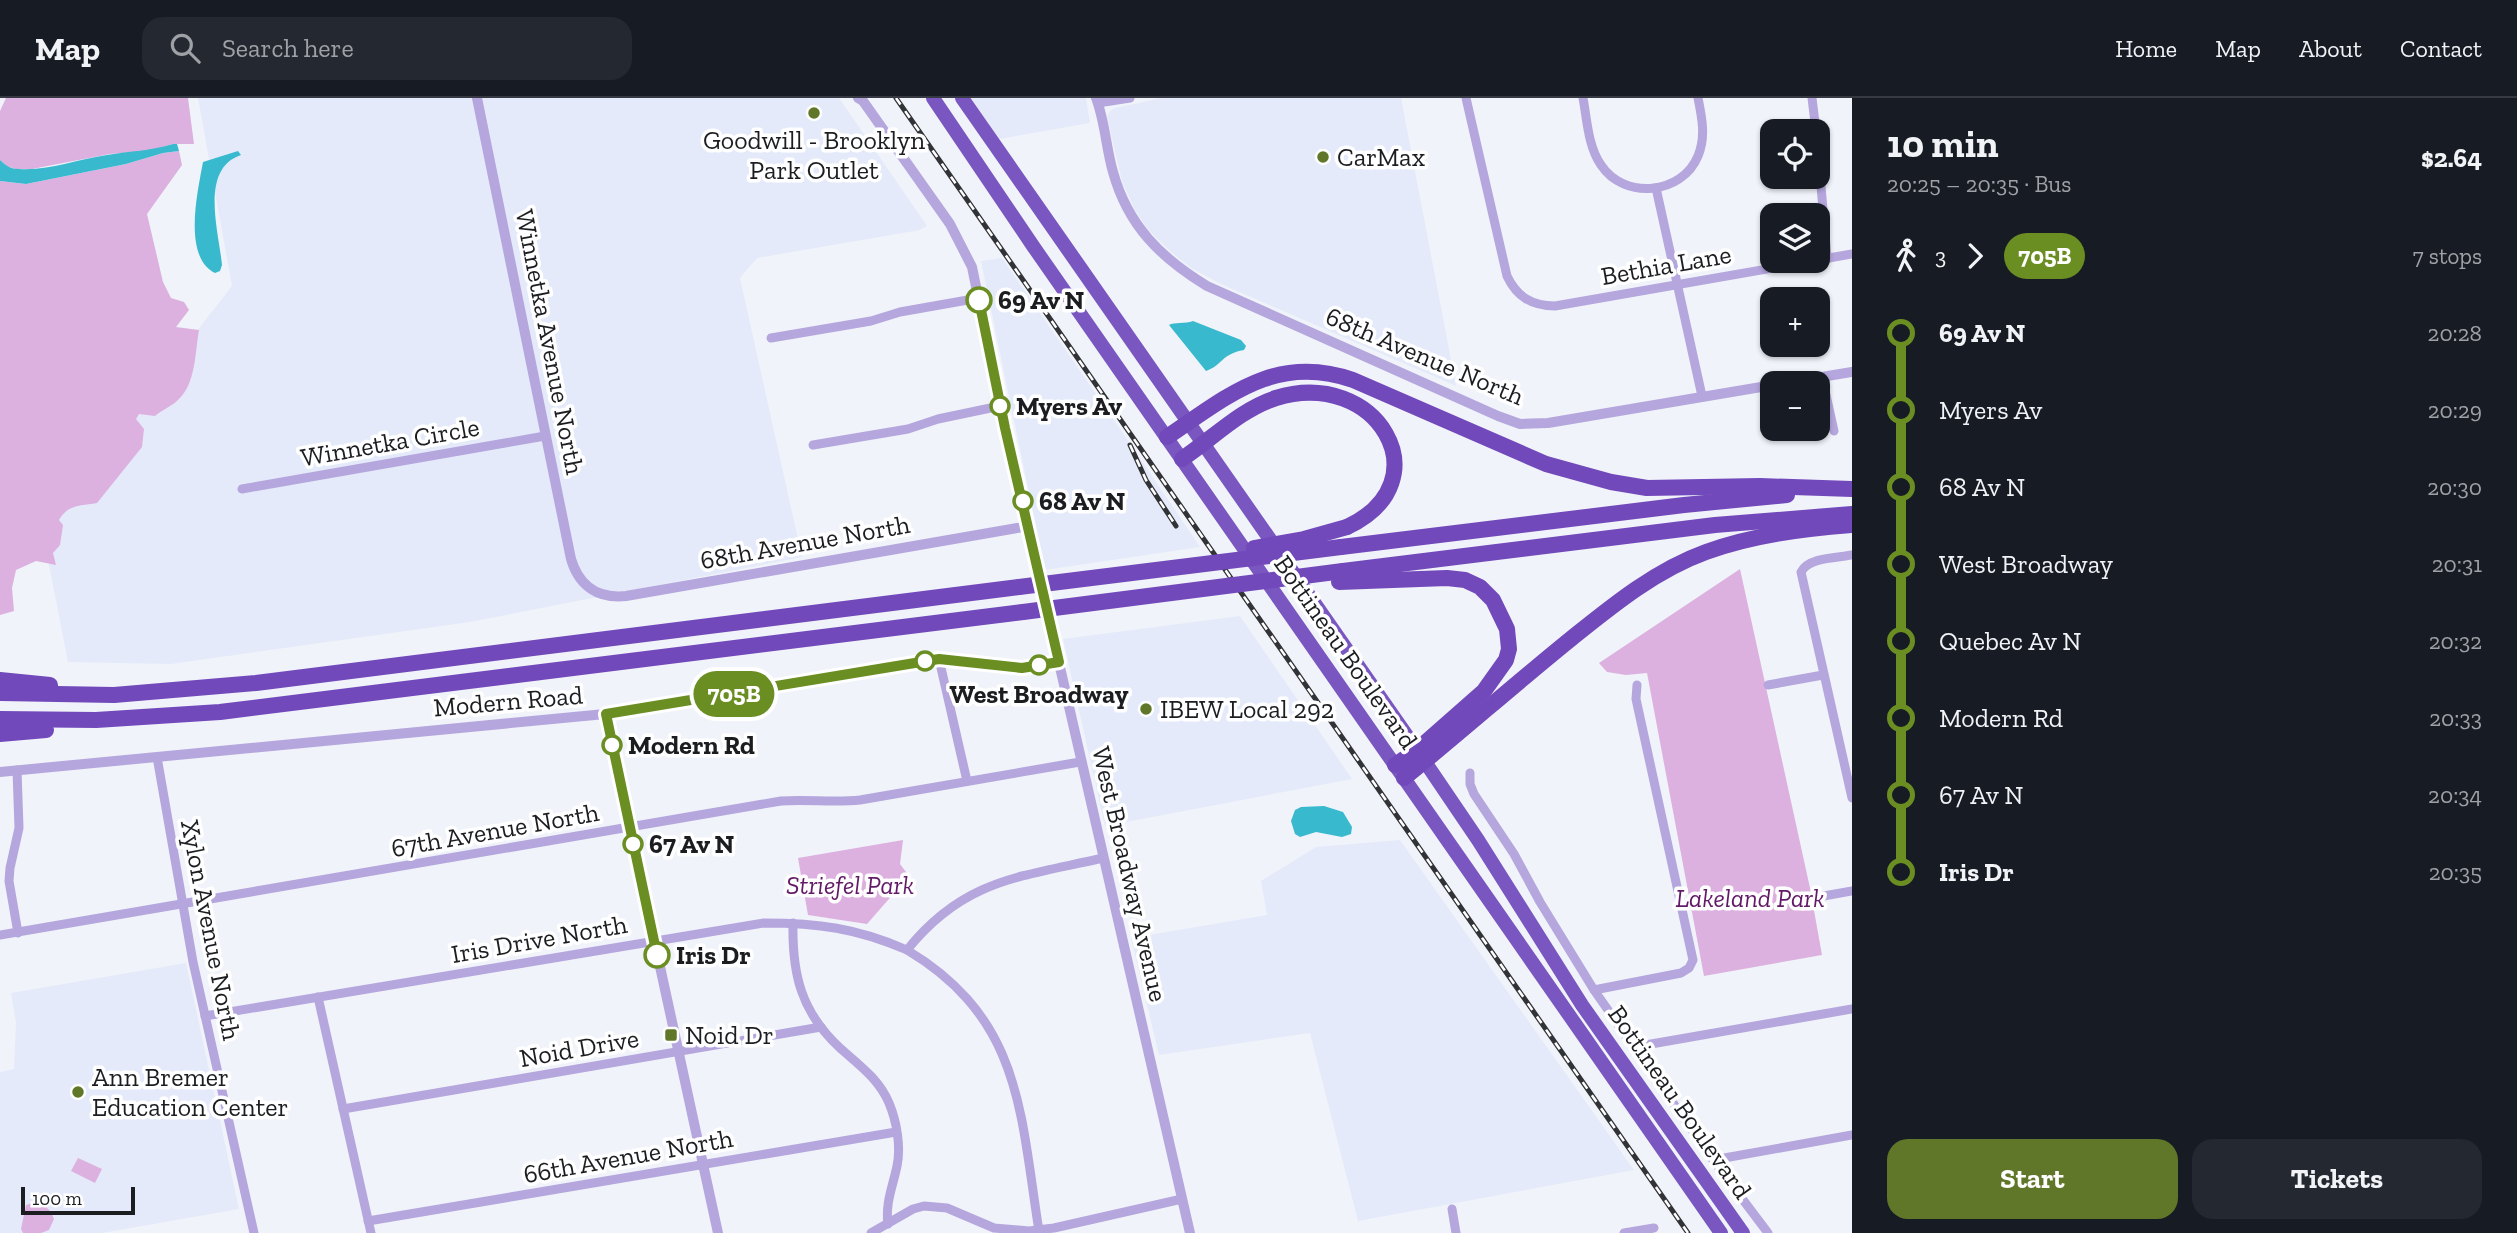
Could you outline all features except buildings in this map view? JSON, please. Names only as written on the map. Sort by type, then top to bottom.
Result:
[{"type":"highway","name":"Bottineau Boulevard","points":[[933,98],[1032,246],[1721,1233]]},
{"type":"highway","name":"Bottineau Boulevard","points":[[962,98],[1421,755],[1490,858],[1582,1005],[1743,1233]]},
{"type":"highway","points":[[1167,437],[1265,378],[1294,370],[1309,370],[1353,380],[1546,464],[1611,482],[1647,488],[1760,486],[1852,490]]},
{"type":"highway","points":[[1094,578],[1304,539],[1347,527],[1366,518],[1383,500],[1394,468],[1393,452],[1377,419],[1361,406],[1326,393],[1299,393],[1278,397],[1251,409],[1182,459]]},
{"type":"highway","points":[[0,693],[114,695],[256,683],[1340,547],[1698,504],[1852,490]]},
{"type":"highway","points":[[0,734],[220,712],[1147,597],[1341,577],[1715,525],[1852,514]]},
{"type":"highway","points":[[1400,772],[1421,755],[1451,737],[1632,592],[1666,570],[1704,553],[1744,540],[1814,528],[1852,525]]},
{"type":"highway","points":[[1341,577],[1456,578],[1480,587],[1499,608],[1509,639],[1502,668],[1484,691],[1428,738],[1421,755]]},
{"type":"highway","points":[[0,680],[75,687],[114,695]]},
{"type":"highway","points":[[0,719],[119,719],[220,712]]},
{"type":"street","name":"Winnetka Avenue North","points":[[477,98],[574,567],[590,589]]},
{"type":"street","points":[[1097,100],[1130,98]]},
{"type":"street","name":"Bethia Lane","points":[[1466,98],[1507,276],[1511,285],[1527,300],[1555,306],[1760,270]]},
{"type":"street","points":[[1583,98],[1592,145],[1602,167],[1620,183],[1631,187],[1656,188],[1683,177],[1698,158],[1703,135],[1698,98]]},
{"type":"street","points":[[1812,98],[1815,119]]},
{"type":"street","name":"West Broadway Avenue","points":[[861,99],[953,230],[972,267],[1000,406],[1080,762],[1190,1233]]},
{"type":"street","name":"68th Avenue North","points":[[1097,100],[1112,172],[1121,195],[1134,221],[1155,249],[1177,267],[1207,286],[1497,416],[1520,424],[1548,423],[1760,387]]},
{"type":"street","points":[[1656,188],[1702,396]]},
{"type":"street","points":[[1830,258],[1852,254]]},
{"type":"street","points":[[771,338],[871,321],[900,312],[979,298]]},
{"type":"street","points":[[1830,376],[1852,372]]},
{"type":"street","points":[[813,445],[908,429],[938,419],[1000,406]]},
{"type":"street","points":[[1830,413],[1834,431]]},
{"type":"street","name":"Winnetka Circle","points":[[242,489],[545,436]]},
{"type":"street","name":"68th Avenue North","points":[[590,589],[607,596],[626,596],[1029,526]]},
{"type":"street","points":[[1852,555],[1811,562],[1804,566],[1801,572],[1852,798]]},
{"type":"street","points":[[939,659],[967,781]]},
{"type":"street","name":"Modern Road","points":[[0,772],[606,714],[939,659],[1022,668],[1059,662]]},
{"type":"street","points":[[1768,685],[1824,675]]},
{"type":"street","points":[[1594,990],[1681,973],[1689,968],[1693,960],[1636,699],[1637,685]]},
{"type":"street","points":[[606,714],[718,1233]]},
{"type":"street","name":"Xylon Avenue North","points":[[157,757],[205,1016],[254,1233]]},
{"type":"street","name":"67th Avenue North","points":[[0,935],[781,801],[841,803],[1080,762]]},
{"type":"street","points":[[17,770],[19,828],[9,881],[18,933]]},
{"type":"street","points":[[1470,772],[1470,784],[1474,794],[1514,853],[1540,902],[1594,990],[1713,1160],[1768,1233]]},
{"type":"street","points":[[907,950],[949,907],[987,886],[1103,858]]},
{"type":"street","points":[[1818,897],[1852,891]]},
{"type":"street","name":"Iris Drive North","points":[[205,1016],[764,923],[831,925],[857,931],[907,950],[928,962],[965,995],[987,1024],[1005,1056],[1019,1104],[1039,1231]]},
{"type":"street","points":[[793,923],[795,972],[806,1002],[821,1027],[875,1079],[890,1106],[899,1155],[886,1210],[888,1223]]},
{"type":"street","points":[[318,997],[371,1233]]},
{"type":"street","points":[[1634,1047],[1852,1009]]},
{"type":"street","name":"Noid Drive","points":[[343,1109],[821,1027]]},
{"type":"street","name":"66th Avenue North","points":[[368,1221],[896,1132]]},
{"type":"street","points":[[1713,1160],[1852,1135]]},
{"type":"street","points":[[871,1233],[913,1209],[937,1206],[994,1228],[1039,1231],[1182,1199]]},
{"type":"street","points":[[1452,1209],[1456,1233]]},
{"type":"street","points":[[1624,1233],[1654,1228]]},
{"type":"shaded area","points":[[198,98],[839,98],[927,226],[920,230],[757,258],[740,278],[802,557],[470,622],[171,664],[68,662],[42,529],[232,286]]},
{"type":"shaded area","points":[[971,98],[1086,98],[1090,123],[999,139]]},
{"type":"shaded area","points":[[1162,98],[1401,98],[1456,386],[1221,284],[1191,268],[1148,230],[1135,210],[1122,181],[1107,117],[1115,108]]},
{"type":"shaded area","points":[[1002,258],[1200,547],[1045,570],[981,261]]},
{"type":"shaded area","points":[[1240,616],[1352,779],[1105,826],[1063,639]]},
{"type":"shaded area","points":[[1400,840],[1634,1170],[1358,1221],[1310,1033],[1159,1055],[1131,938],[1267,915],[1261,881],[1316,847]]},
{"type":"shaded area","points":[[186,963],[239,1209],[102,1233],[0,1233],[0,1072],[14,1069],[16,1023],[11,993]]},
{"type":"green space","points":[[6,98],[188,98],[194,144],[173,144],[149,151],[110,154],[32,169],[16,169],[6,166],[0,160],[0,111]]},
{"type":"green space","points":[[179,151],[182,165],[147,214],[163,282],[171,298],[184,302],[189,310],[176,327],[199,330],[194,367],[188,385],[178,400],[155,416],[139,414],[136,419],[144,429],[142,447],[97,503],[66,511],[59,520],[63,525],[60,545],[53,553],[56,565],[36,561],[16,570],[12,588],[14,611],[0,615],[0,181],[26,184]]},
{"type":"green space","name":"Lakeland Park","points":[[1740,569],[1810,888],[1822,955],[1704,976],[1647,673],[1626,675],[1607,672],[1599,663]]},
{"type":"green space","name":"Striefel Park","points":[[903,840],[900,864],[909,876],[867,924],[808,915],[798,858]]},
{"type":"green space","points":[[78,1158],[102,1169],[95,1183],[71,1171]]},
{"type":"green space","points":[[32,1203],[51,1212],[54,1219],[49,1230],[23,1233],[21,1229],[26,1205]]},
{"type":"water","points":[[177,144],[179,151],[126,164],[26,184],[0,181],[0,160],[14,168],[41,168]]},
{"type":"water","points":[[238,151],[241,155],[228,162],[220,173],[216,187],[216,219],[222,265],[220,271],[215,273],[205,265],[198,253],[195,238],[196,205],[203,162]]},
{"type":"water","points":[[1193,321],[1241,340],[1246,346],[1244,350],[1231,354],[1206,371],[1169,325]]},
{"type":"water","points":[[1324,806],[1343,812],[1352,827],[1351,834],[1342,837],[1316,832],[1300,837],[1295,834],[1291,821],[1295,810],[1301,807]]},
{"type":"railway","points":[[896,98],[1688,1233]]},
{"type":"railway","points":[[1130,445],[1146,480],[1176,526]]},
{"type":"bus line","name":"705B","points":[[657,955],[606,714],[939,659],[1022,668],[1059,662],[1005,428],[979,300]]},
{"type":"place","name":"Goodwill - Brooklyn Park Outlet","points":[[814,113]]},
{"type":"place","name":"CarMax","points":[[1323,157]]},
{"type":"place","name":"69 Av N","points":[[979,300]]},
{"type":"place","name":"Myers Av","points":[[1000,406]]},
{"type":"place","name":"68 Av N","points":[[1023,501]]},
{"type":"place","name":"West Broadway","points":[[1039,665]]},
{"type":"place","name":"IBEW Local 292","points":[[1146,709]]},
{"type":"place","name":"Modern Rd","points":[[612,745]]},
{"type":"place","name":"67 Av N","points":[[633,844]]},
{"type":"place","name":"Iris Dr","points":[[657,955]]},
{"type":"place","name":"Noid Dr","points":[[671,1035]]},
{"type":"place","name":"Ann Bremer Education Center","points":[[78,1092]]}]
